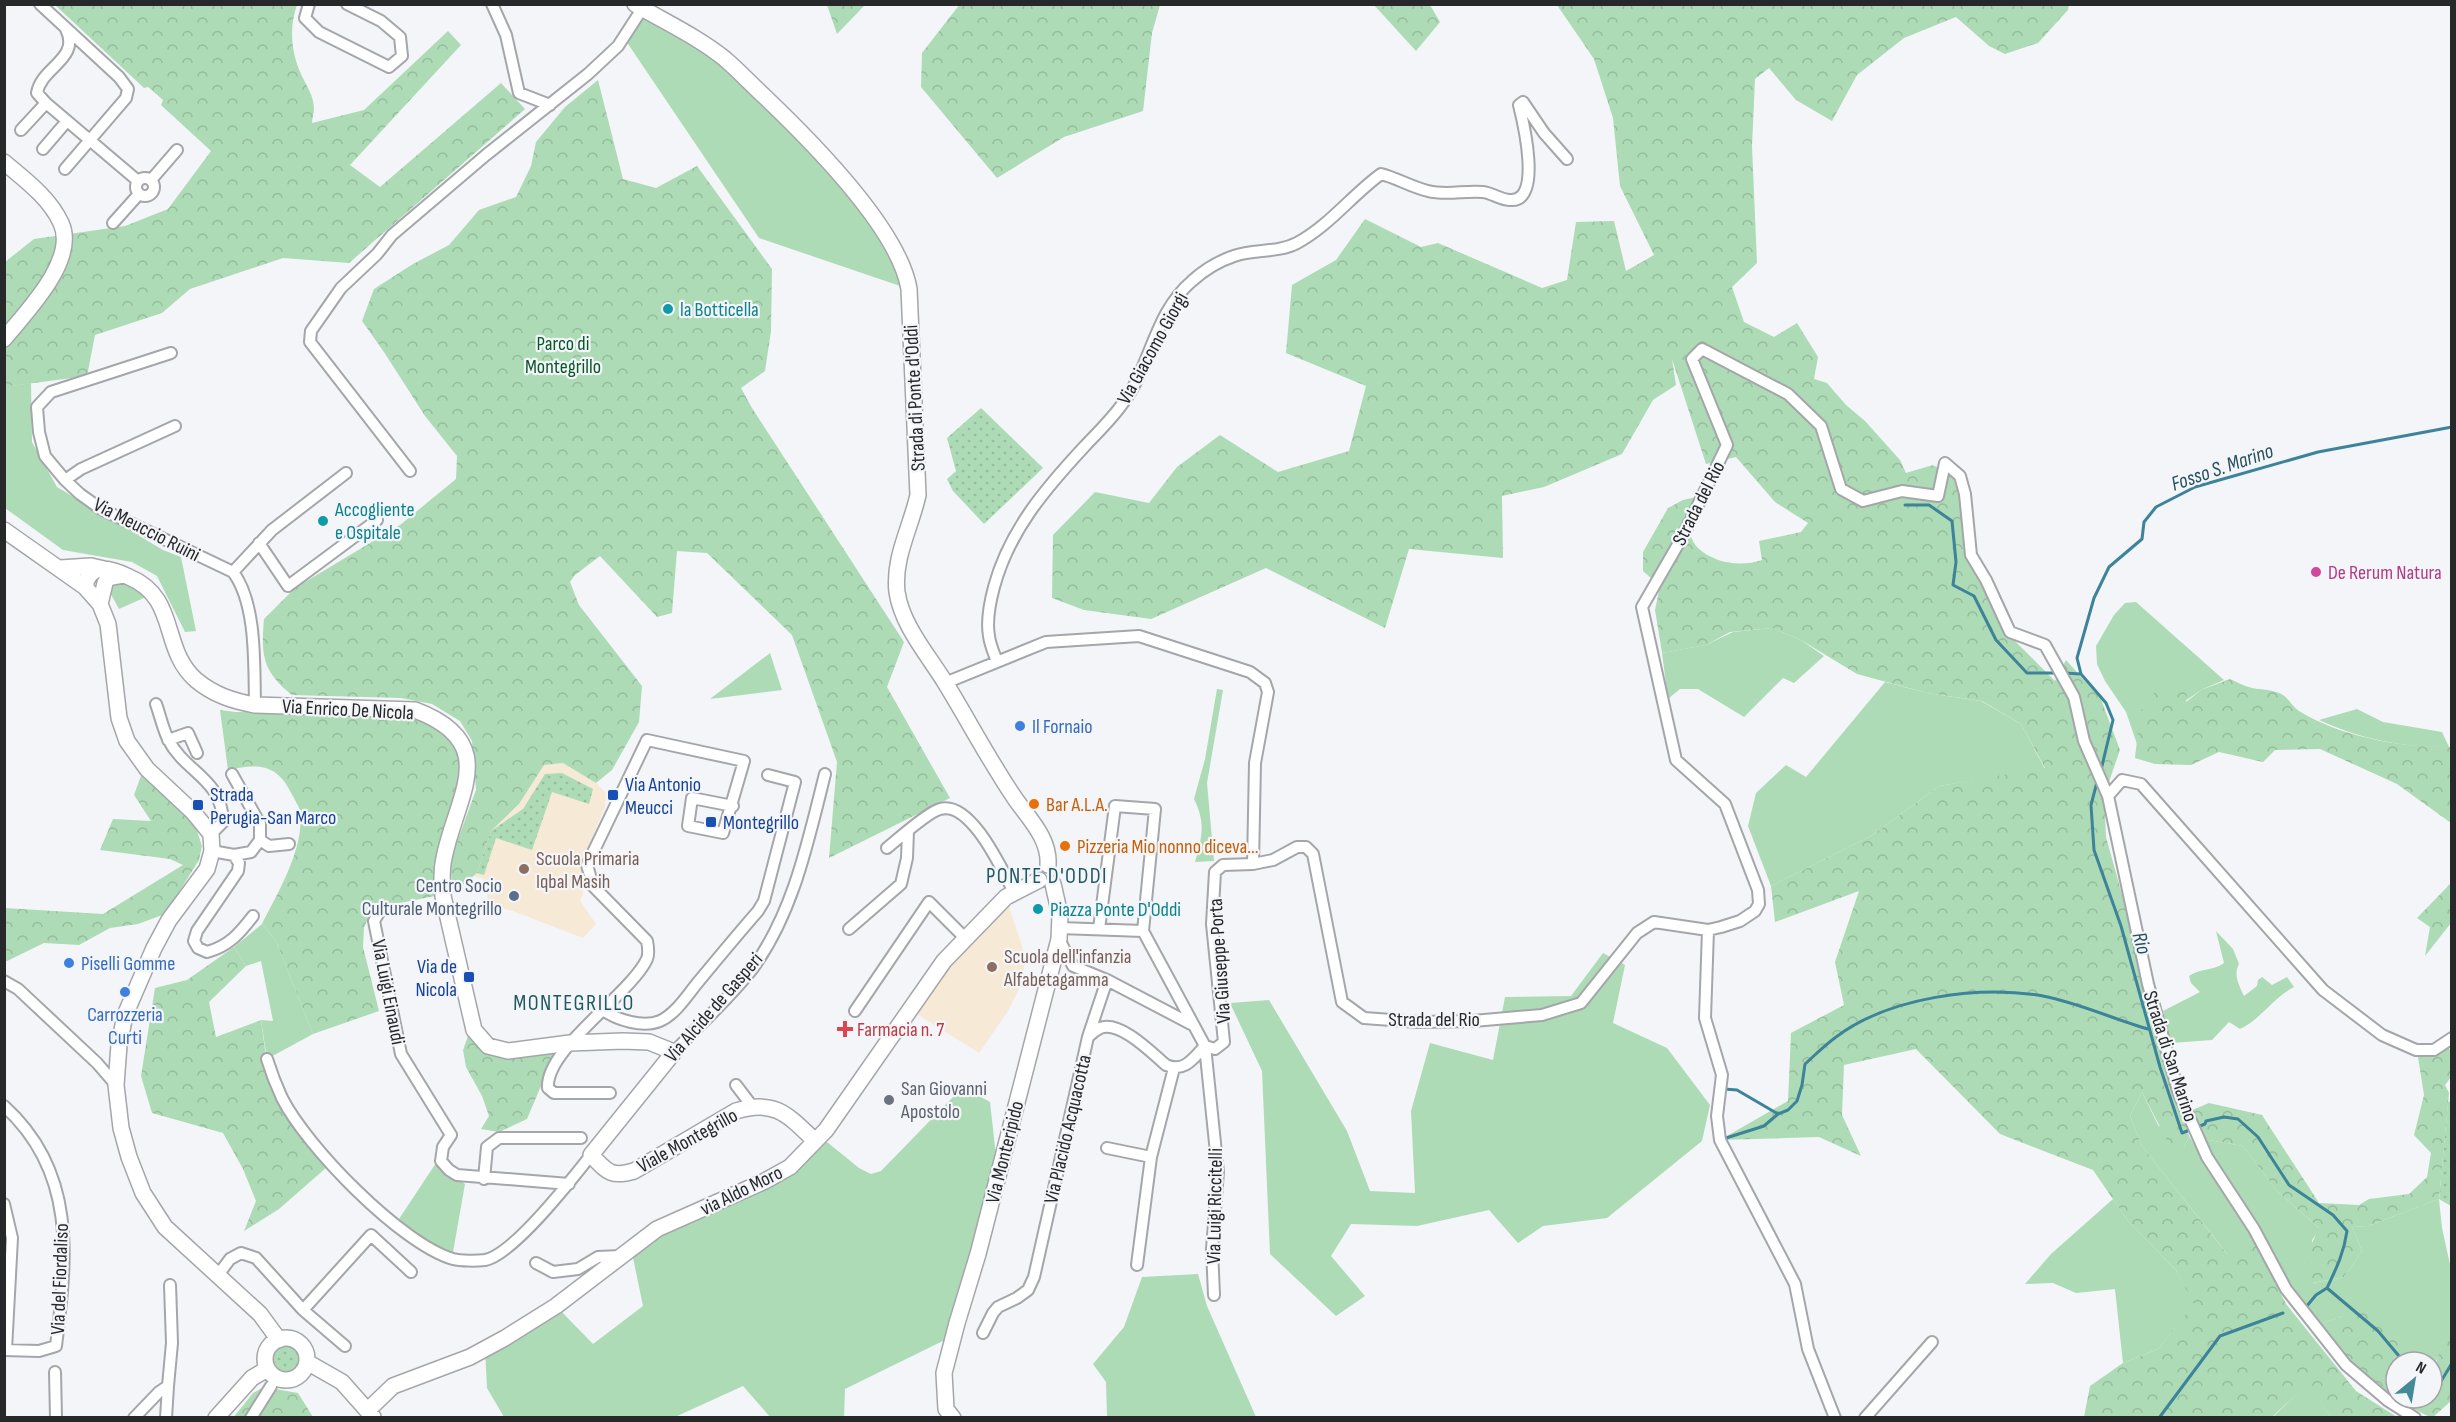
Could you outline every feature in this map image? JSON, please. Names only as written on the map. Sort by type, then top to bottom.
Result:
[{"type":"street","points":[[40,4],[119,77],[128,89],[126,98],[65,169]]},
{"type":"street","points":[[309,4],[305,18],[319,32],[389,68],[402,56],[400,37],[381,21],[347,4]]},
{"type":"street","points":[[492,4],[506,34],[519,93],[550,105]]},
{"type":"street","points":[[410,471],[310,342],[311,331],[341,288],[392,235],[486,155],[588,75],[618,46],[638,7]]},
{"type":"street","name":"Strada di Ponte d'Oddi","points":[[638,7],[697,40],[725,59],[789,120],[830,163],[868,211],[904,269],[909,290],[918,495],[913,517],[901,548],[896,574],[897,594],[912,632],[999,773],[1044,839],[1049,853],[1048,865],[1040,868],[1046,882]]},
{"type":"street","points":[[64,26],[70,38],[68,51],[40,83],[37,93],[138,181]]},
{"type":"street","name":"Via Giacomo Giorgi","points":[[997,662],[988,634],[990,603],[998,574],[1015,534],[1026,516],[1058,476],[1124,402],[1161,322],[1176,298],[1190,282],[1210,267],[1235,255],[1281,248],[1296,243],[1381,174],[1430,192],[1459,194],[1481,192],[1510,200],[1519,198],[1527,186],[1528,145],[1519,105],[1523,102],[1544,133],[1567,159]]},
{"type":"street","points":[[21,130],[46,103]]},
{"type":"street","points":[[43,149],[67,121]]},
{"type":"street","points":[[151,180],[177,150]]},
{"type":"street","points":[[4,162],[41,194],[52,208],[62,225],[64,243],[61,261],[52,278],[4,339]]},
{"type":"street","points":[[146,177],[151,180],[154,186],[153,192],[148,196],[139,194],[135,186],[138,181],[146,177]]},
{"type":"street","points":[[113,224],[139,194]]},
{"type":"street","name":"Strada del Rio","points":[[1253,864],[1273,860],[1297,847],[1306,847],[1313,854],[1342,1002],[1364,1018],[1430,1022],[1542,1015],[1581,1003],[1637,933],[1654,922],[1708,930],[1740,921],[1755,910],[1759,904],[1758,890],[1725,804],[1676,760],[1642,606],[1684,534],[1727,446],[1692,359],[1702,349],[1788,394],[1821,426],[1841,489],[1863,501],[1902,490],[1938,496],[1945,464],[1960,476],[1965,495],[1971,555],[1986,579],[2010,632],[2045,645],[2074,698],[2084,741],[2108,796]]},
{"type":"street","name":"Via Meuccio Ruini","points":[[171,353],[51,393],[37,407],[39,432],[45,456],[64,480],[101,509],[233,572]]},
{"type":"street","points":[[64,480],[81,469],[175,426]]},
{"type":"street","points":[[255,705],[248,606],[241,582],[233,572],[272,530],[346,473]]},
{"type":"street","points":[[259,543],[288,586],[377,519]]},
{"type":"street","points":[[4,531],[85,587],[100,604],[108,624],[119,718],[128,741],[147,769],[193,812],[211,834],[212,851],[207,868],[169,921],[140,978],[118,1045],[116,1085],[126,1148],[143,1193],[165,1227],[260,1314],[279,1340]]},
{"type":"street","points":[[60,568],[74,566],[106,573]]},
{"type":"street","points":[[85,587],[106,573]]},
{"type":"street","points":[[100,604],[106,573]]},
{"type":"street","name":"Via Enrico De Nicola","points":[[106,573],[124,575],[138,581],[156,596],[177,653],[185,668],[196,680],[217,694],[255,705],[415,710],[430,715],[456,735],[464,749],[468,765],[467,779],[448,842],[441,877],[445,906],[474,1030],[488,1046],[499,1050],[570,1043],[650,1042],[674,1052]]},
{"type":"street","points":[[945,683],[1046,642],[1139,636],[1250,672],[1265,682],[1268,692],[1255,763],[1253,864]]},
{"type":"street","points":[[156,704],[168,740],[208,782],[223,807],[223,822],[211,834]]},
{"type":"street","points":[[168,740],[188,733],[196,753]]},
{"type":"street","points":[[610,1092],[554,1093],[548,1088],[548,1080],[570,1043],[639,971],[648,957],[647,940],[593,886],[588,865],[647,740],[744,761],[733,806],[723,833],[688,826],[692,798],[733,806]]},
{"type":"street","points":[[212,851],[234,855],[251,852],[260,840],[260,824],[232,774]]},
{"type":"street","name":"Via Alcide de Gasperi","points":[[591,1155],[674,1052],[753,968],[782,919],[798,878],[825,774]]},
{"type":"street","points":[[603,1010],[611,1016],[630,1021],[652,1023],[661,1020],[678,1006],[758,911],[764,901],[795,782],[768,775]]},
{"type":"street","points":[[2108,796],[2122,780],[2141,784],[2323,990],[2382,1035],[2416,1050],[2434,1050],[2451,1038]]},
{"type":"street","name":"Strada di San Marino","points":[[2108,796],[2148,984],[2179,1094],[2207,1157],[2254,1229],[2286,1289],[2346,1365],[2387,1400],[2415,1418]]},
{"type":"street","points":[[1099,929],[1115,806],[1155,809],[1143,931],[1203,1043],[1183,1068],[1174,1068],[1151,1157],[1137,1265]]},
{"type":"street","points":[[886,848],[939,809],[952,809],[963,814],[977,828],[1014,892]]},
{"type":"street","points":[[849,929],[901,884],[907,858],[909,831]]},
{"type":"street","points":[[260,840],[269,846],[289,844]]},
{"type":"street","points":[[234,855],[239,863],[238,871],[197,931],[194,940],[198,948],[207,952],[223,948],[236,938],[253,916]]},
{"type":"street","name":"Via Giuseppe Porta","points":[[1203,1043],[1215,1049],[1224,1042],[1212,924],[1215,873],[1223,865],[1253,864]]},
{"type":"street","name":"via Aldo Moro","points":[[371,1414],[393,1386],[470,1357],[505,1338],[556,1306],[657,1229],[765,1181],[790,1167],[826,1130],[944,961],[996,906],[1014,892],[1046,882]]},
{"type":"street","name":"Via Monteripido","points":[[953,1418],[946,1408],[944,1373],[978,1254],[1059,934],[1057,894],[1046,882]]},
{"type":"street","points":[[855,1011],[928,902],[965,938]]},
{"type":"street","name":"Via Luigi Einaudi","points":[[386,909],[380,911],[374,921],[401,1054],[451,1135],[443,1146],[441,1161],[448,1170],[457,1175],[484,1179],[568,1184]]},
{"type":"street","points":[[1143,931],[1099,929],[1059,934],[1073,966],[1107,980],[1192,1024]]},
{"type":"street","points":[[1708,930],[1705,1018],[1722,1075],[1717,1116],[1720,1140],[1795,1284],[1808,1349],[1835,1418]]},
{"type":"street","points":[[1088,1037],[1107,980]]},
{"type":"street","points":[[4,981],[26,997],[116,1085]]},
{"type":"street","name":"Via Placido Acquacotta","points":[[984,1333],[987,1322],[998,1307],[1028,1290],[1034,1277],[1088,1037],[1100,1028],[1111,1027],[1122,1030],[1166,1065],[1174,1068]]},
{"type":"street","name":"Via Luigi Riccitelli","points":[[1203,1043],[1218,1172],[1212,1249],[1214,1295]]},
{"type":"street","points":[[267,1059],[282,1097],[330,1165],[382,1213],[422,1244],[454,1259],[486,1260],[516,1241],[591,1155]]},
{"type":"street","points":[[736,1085],[752,1106]]},
{"type":"street","name":"Via del Fiordaliso","points":[[4,1106],[19,1119],[42,1151],[60,1200],[64,1244],[56,1346],[39,1351],[5,1350]]},
{"type":"street","name":"Viale Montegrillo","points":[[591,1155],[606,1170],[618,1175],[633,1171],[736,1111],[752,1106],[769,1107],[786,1113],[815,1141]]},
{"type":"street","points":[[484,1179],[487,1147],[499,1138],[581,1138]]},
{"type":"street","points":[[1107,1148],[1151,1157]]},
{"type":"street","points":[[4,1204],[12,1238],[5,1350]]},
{"type":"street","points":[[303,1310],[371,1235],[411,1272]]},
{"type":"street","points":[[218,1275],[230,1259],[241,1253],[256,1258],[303,1310],[345,1346]]},
{"type":"street","points":[[536,1263],[553,1272],[578,1269],[598,1257],[621,1256]]},
{"type":"street","points":[[166,1418],[172,1343],[170,1285]]},
{"type":"street","points":[[279,1340],[293,1340],[304,1349],[307,1362],[301,1374],[290,1380],[277,1378],[267,1369],[265,1355],[273,1343],[279,1340]]},
{"type":"street","points":[[1865,1418],[1932,1342]]},
{"type":"street","points":[[307,1362],[342,1382],[371,1414]]},
{"type":"street","points":[[216,1418],[252,1378],[267,1369]]},
{"type":"street","points":[[55,1372],[56,1418]]},
{"type":"street","points":[[134,1418],[168,1386]]},
{"type":"street","points":[[251,1418],[271,1386]]},
{"type":"shaded area","points":[[563,763],[596,783],[606,793],[605,807],[582,861],[583,894],[580,901],[596,924],[583,938],[513,911],[488,905],[486,880],[474,876],[478,873],[491,831],[519,804],[544,765]]},
{"type":"shaded area","points":[[1009,907],[1025,955],[1023,981],[1008,1011],[979,1053],[917,1014],[950,966],[985,928]]},
{"type":"green space","points":[[960,4],[1160,5],[1152,33],[1143,111],[1064,137],[997,178],[921,87],[922,53]]},
{"type":"green space","points":[[55,5],[297,5],[292,31],[293,48],[301,74],[313,100],[312,123],[364,110],[448,31],[461,45],[350,165],[380,187],[501,83],[525,109],[349,263],[283,258],[190,289],[162,313],[95,335],[87,376],[11,386],[5,396],[5,262],[34,239],[125,226],[168,209],[211,151],[161,105],[163,100],[148,87],[144,88]]},
{"type":"green space","points":[[827,5],[865,5],[837,34]]},
{"type":"green space","points":[[1374,5],[1430,5],[1440,22],[1416,51]]},
{"type":"green space","points":[[1557,5],[2069,5],[2068,10],[2038,43],[2005,54],[1989,46],[1956,17],[1904,38],[1857,75],[1832,121],[1796,100],[1769,68],[1755,79],[1752,146],[1757,263],[1732,287],[1744,322],[1774,337],[1797,323],[1818,357],[1814,379],[1827,383],[1846,405],[1865,421],[1900,460],[1906,473],[1933,465],[1953,476],[1962,508],[1966,549],[1979,581],[2004,630],[2055,681],[2066,660],[2101,699],[2120,750],[2104,796],[2106,837],[2139,956],[2147,1002],[2189,1136],[2184,1147],[2170,1146],[2142,1092],[2130,1116],[2142,1146],[2227,1254],[2253,1238],[2286,1304],[2356,1391],[2397,1417],[2331,1417],[2307,1385],[2272,1417],[2084,1417],[2090,1386],[2123,1363],[2158,1349],[2194,1304],[2176,1270],[2128,1221],[2093,1170],[2000,1134],[1916,1049],[1844,1065],[1842,1115],[1861,1156],[1819,1137],[1720,1140],[1788,1101],[1791,1033],[1844,1005],[1835,962],[1859,891],[1775,922],[1771,886],[1871,836],[1939,786],[2045,768],[2021,724],[1982,701],[1927,693],[1857,674],[1801,640],[1772,628],[1730,632],[1706,645],[1662,653],[1655,610],[1660,586],[1643,571],[1643,552],[1668,508],[1683,500],[1696,497],[1684,517],[1693,542],[1712,558],[1729,563],[1762,560],[1759,541],[1801,532],[1808,523],[1775,502],[1736,457],[1706,464],[1672,359],[1676,385],[1653,400],[1622,454],[1544,487],[1502,496],[1503,558],[1409,549],[1385,628],[1266,568],[1151,619],[1084,610],[1052,598],[1053,535],[1095,492],[1149,503],[1177,467],[1220,435],[1278,472],[1349,451],[1366,386],[1286,353],[1292,285],[1336,260],[1365,219],[1421,247],[1438,243],[1542,288],[1567,280],[1576,222],[1614,221],[1626,271],[1654,255],[1620,186],[1613,118],[1594,59]]},
{"type":"green space","points":[[642,9],[725,59],[867,209],[909,289],[759,238],[624,38]]},
{"type":"green space","name":"Parco di Montegrillo","points":[[598,80],[623,179],[656,188],[697,166],[772,269],[771,331],[765,371],[741,388],[904,642],[887,687],[950,798],[829,858],[837,762],[792,635],[707,553],[677,551],[672,613],[657,617],[600,556],[575,575],[570,582],[579,605],[642,686],[639,722],[612,770],[596,783],[563,763],[544,765],[519,804],[491,831],[477,873],[453,893],[450,861],[476,790],[472,741],[460,721],[432,704],[401,698],[292,695],[269,670],[263,643],[264,619],[295,588],[400,525],[456,479],[457,456],[425,416],[362,321],[374,289],[413,264],[449,245],[479,210],[516,197],[531,166],[536,142],[565,107]]},
{"type":"green space","points":[[31,383],[32,442],[57,487],[163,550],[181,557],[196,631],[185,632],[157,576],[132,562],[63,550],[5,508],[4,396],[11,386]]},
{"type":"green space","points":[[981,408],[1043,468],[984,524],[953,491],[947,479],[956,471],[947,438]]},
{"type":"green space","points":[[124,580],[148,596],[119,609],[108,589],[113,582]]},
{"type":"green space","points":[[2136,602],[2224,680],[2201,690],[2139,733],[2137,744],[2126,712],[2105,681],[2097,664],[2096,646],[2114,615],[2125,603]]},
{"type":"green space","points":[[1772,628],[1801,640],[1824,656],[1794,683],[1783,678],[1744,717],[1698,689],[1680,689],[1668,699],[1662,653],[1706,645],[1733,632]]},
{"type":"green space","points":[[770,653],[782,690],[710,699]]},
{"type":"green space","points":[[2230,679],[2249,687],[2279,693],[2299,711],[2334,728],[2353,734],[2393,743],[2451,747],[2451,823],[2397,784],[2320,749],[2275,750],[2263,762],[2219,752],[2191,765],[2155,764],[2135,758],[2142,709],[2154,693],[2180,682],[2187,692],[2186,702],[2201,690]]},
{"type":"green space","points":[[1885,682],[1927,693],[1981,701],[2021,724],[2045,769],[1939,786],[1871,836],[1771,886],[1748,826],[1756,793],[1786,765],[1806,777]]},
{"type":"green space","points":[[1217,689],[1223,690],[1207,783],[1214,861],[1195,862],[1202,830],[1200,815],[1194,799],[1205,759]]},
{"type":"green space","points":[[2357,709],[2383,722],[2442,732],[2449,747],[2416,746],[2382,741],[2334,727],[2319,720]]},
{"type":"green space","points":[[220,710],[413,715],[451,736],[464,770],[436,856],[440,895],[380,907],[370,915],[364,927],[363,947],[379,1011],[313,1034],[276,941],[262,924],[294,855],[300,826],[299,809],[284,782],[272,770],[248,767],[228,770]]},
{"type":"green space","points":[[142,773],[194,822],[202,846],[199,860],[165,914],[138,924],[110,928],[79,945],[44,943],[5,962],[5,908],[103,914],[183,865],[170,859],[100,850],[113,819],[151,821],[134,795]]},
{"type":"green space","points":[[562,773],[593,789],[589,804],[552,792],[532,850],[496,838],[484,875],[477,873],[491,831],[523,809],[545,774]]},
{"type":"green space","points":[[2451,883],[2451,923],[2425,956],[2430,927],[2417,918]]},
{"type":"green space","points":[[262,924],[276,941],[313,1034],[267,1059],[261,1020],[273,1021],[261,961],[246,966],[234,947]]},
{"type":"green space","points":[[2216,931],[2233,949],[2239,964],[2237,980],[2244,996],[2257,986],[2258,980],[2262,977],[2272,985],[2287,977],[2294,987],[2240,1029],[2229,1022],[2212,1040],[2171,1043],[2163,1011],[2200,992],[2191,983],[2189,976],[2224,963]]},
{"type":"green space","points":[[234,947],[246,966],[209,1002],[216,1037],[261,1020],[266,1057],[262,1063],[278,1098],[327,1167],[279,1209],[244,1231],[256,1201],[243,1169],[223,1133],[152,1113],[141,1076],[155,988],[187,980]]},
{"type":"green space","points":[[1603,953],[1625,965],[1613,1023],[1667,1048],[1710,1105],[1702,1141],[1607,1218],[1543,1226],[1518,1243],[1489,1210],[1417,1226],[1351,1224],[1331,1256],[1365,1296],[1336,1316],[1270,1254],[1262,1071],[1230,1003],[1269,1000],[1347,1131],[1370,1191],[1415,1193],[1411,1111],[1430,1043],[1493,1060],[1505,997],[1571,996]]},
{"type":"green space","points":[[469,1033],[488,1051],[498,1055],[518,1057],[555,1053],[527,1119],[499,1132],[481,1129],[489,1116],[482,1096],[466,1067],[463,1050]]},
{"type":"green space","points":[[2448,1046],[2451,1052],[2451,1077],[2445,1085],[2449,1093],[2439,1199],[2368,1226],[2352,1227],[2362,1251],[2344,1277],[2312,1283],[2306,1256],[2319,1228],[2277,1191],[2243,1146],[2203,1139],[2190,1111],[2209,1103],[2262,1115],[2319,1203],[2359,1205],[2369,1199],[2409,1194],[2427,1177],[2431,1153],[2414,1135],[2424,1095],[2418,1057],[2435,1054]]},
{"type":"green space","points":[[961,1086],[990,1102],[998,1174],[953,1336],[845,1389],[844,1417],[770,1417],[743,1386],[675,1417],[504,1417],[487,1388],[485,1349],[556,1306],[593,1344],[643,1306],[631,1248],[790,1167],[827,1142],[859,1168],[871,1174],[881,1171]]},
{"type":"green space","points":[[2142,1092],[2158,1125],[2184,1147],[2189,1136],[2253,1238],[2228,1255],[2142,1146],[2130,1116]]},
{"type":"green space","points":[[2452,1101],[2451,1206],[2439,1199],[2448,1102]]},
{"type":"green space","points":[[2203,1139],[2243,1146],[2277,1191],[2320,1229],[2312,1240],[2313,1283],[2344,1277],[2362,1251],[2352,1227],[2368,1226],[2439,1199],[2442,1228],[2451,1269],[2452,1334],[2444,1341],[2440,1350],[2396,1350],[2343,1316],[2317,1325],[2292,1293],[2281,1266]]},
{"type":"green space","points":[[436,1163],[465,1184],[453,1252],[424,1240],[399,1219]]},
{"type":"green space","points":[[2113,1199],[2128,1221],[2176,1270],[2195,1304],[2158,1349],[2123,1363],[2115,1289],[2076,1293],[2053,1283],[2025,1284],[2051,1254]]},
{"type":"green space","points":[[1198,1274],[1207,1306],[1256,1417],[1107,1417],[1106,1382],[1093,1364],[1124,1327],[1142,1277]]},
{"type":"green space","points":[[2362,1300],[2405,1350],[2384,1350],[2384,1391],[2367,1380],[2317,1325],[2343,1316]]},
{"type":"green space","points":[[2451,1334],[2451,1401],[2444,1407],[2444,1350],[2440,1350],[2443,1339]]},
{"type":"green space","points":[[286,1346],[296,1350],[300,1360],[296,1370],[286,1374],[276,1370],[272,1360],[276,1350]]},
{"type":"green space","points":[[2307,1384],[2331,1417],[2272,1418]]},
{"type":"green space","points":[[264,1387],[298,1393],[313,1417],[233,1418],[253,1393]]},
{"type":"green space","points":[[2416,1410],[2441,1410],[2432,1418]]},
{"type":"waterway","name":"Fosso S. Marino","points":[[2081,674],[2077,658],[2094,598],[2109,567],[2142,539],[2144,522],[2156,507],[2195,487],[2318,452],[2452,427]]},
{"type":"waterway","name":"Rio","points":[[1905,505],[1929,505],[1952,521],[1956,562],[1953,585],[1974,596],[1996,640],[2027,673],[2058,673]]},
{"type":"waterway","name":"Rio","points":[[2064,673],[2081,674],[2106,703],[2113,720],[2101,770]]},
{"type":"waterway","name":"Rio","points":[[2097,782],[2091,805],[2094,850],[2121,926],[2160,1067],[2182,1133],[2205,1124],[2206,1121],[2224,1117],[2238,1119],[2258,1137],[2289,1185],[2333,1215],[2347,1231],[2342,1254],[2327,1288],[2378,1331],[2394,1350]]},
{"type":"waterway","points":[[1726,1138],[1764,1126],[1778,1114],[1788,1110],[1797,1101],[1805,1064],[1836,1037],[1857,1023],[1882,1012],[1935,997],[1991,992],[2043,996],[2148,1029]]},
{"type":"waterway","points":[[1724,1089],[1737,1090],[1778,1114]]},
{"type":"waterway","points":[[2306,1307],[2316,1295],[2327,1288]]},
{"type":"waterway","points":[[2159,1418],[2220,1336],[2283,1313]]},
{"type":"waterway","name":"Rio","points":[[2444,1376],[2452,1363]]},
{"type":"place","name":"la Botticella","points":[[668,309]]},
{"type":"place","name":"Accogliente e Ospitale","points":[[323,521]]},
{"type":"place","name":"De Rerum Natura","points":[[2316,572]]},
{"type":"place","name":"Il Fornaio","points":[[1020,726]]},
{"type":"place","name":"Via Antonio Meucci","points":[[613,795]]},
{"type":"place","name":"Bar A.L.A.","points":[[1034,804]]},
{"type":"place","name":"Strada Perugia-San Marco","points":[[198,805]]},
{"type":"place","name":"Montegrillo","points":[[711,822]]},
{"type":"place","name":"Pizzeria Mio nonno diceva...","points":[[1065,846]]},
{"type":"place","name":"Scuola Primaria Iqbal Masih","points":[[524,869]]},
{"type":"place","name":"Centro Socio Culturale Montegrillo","points":[[514,896]]},
{"type":"place","name":"Piazza Ponte D'Oddi","points":[[1038,909]]},
{"type":"place","name":"Piselli Gomme","points":[[69,963]]},
{"type":"place","name":"Scuola dell'infanzia Alfabetagamma","points":[[992,967]]},
{"type":"place","name":"Via de Nicola","points":[[469,977]]},
{"type":"place","name":"Carrozzeria Curti","points":[[125,992]]},
{"type":"place","name":"Farmacia n. 7","points":[[845,1029]]},
{"type":"place","name":"San Giovanni Apostolo","points":[[889,1100]]},
{"type":"district","name":"PONTE D'ODDI","points":[[1047,875]]},
{"type":"district","name":"MONTEGRILLO","points":[[574,1002]]}]
